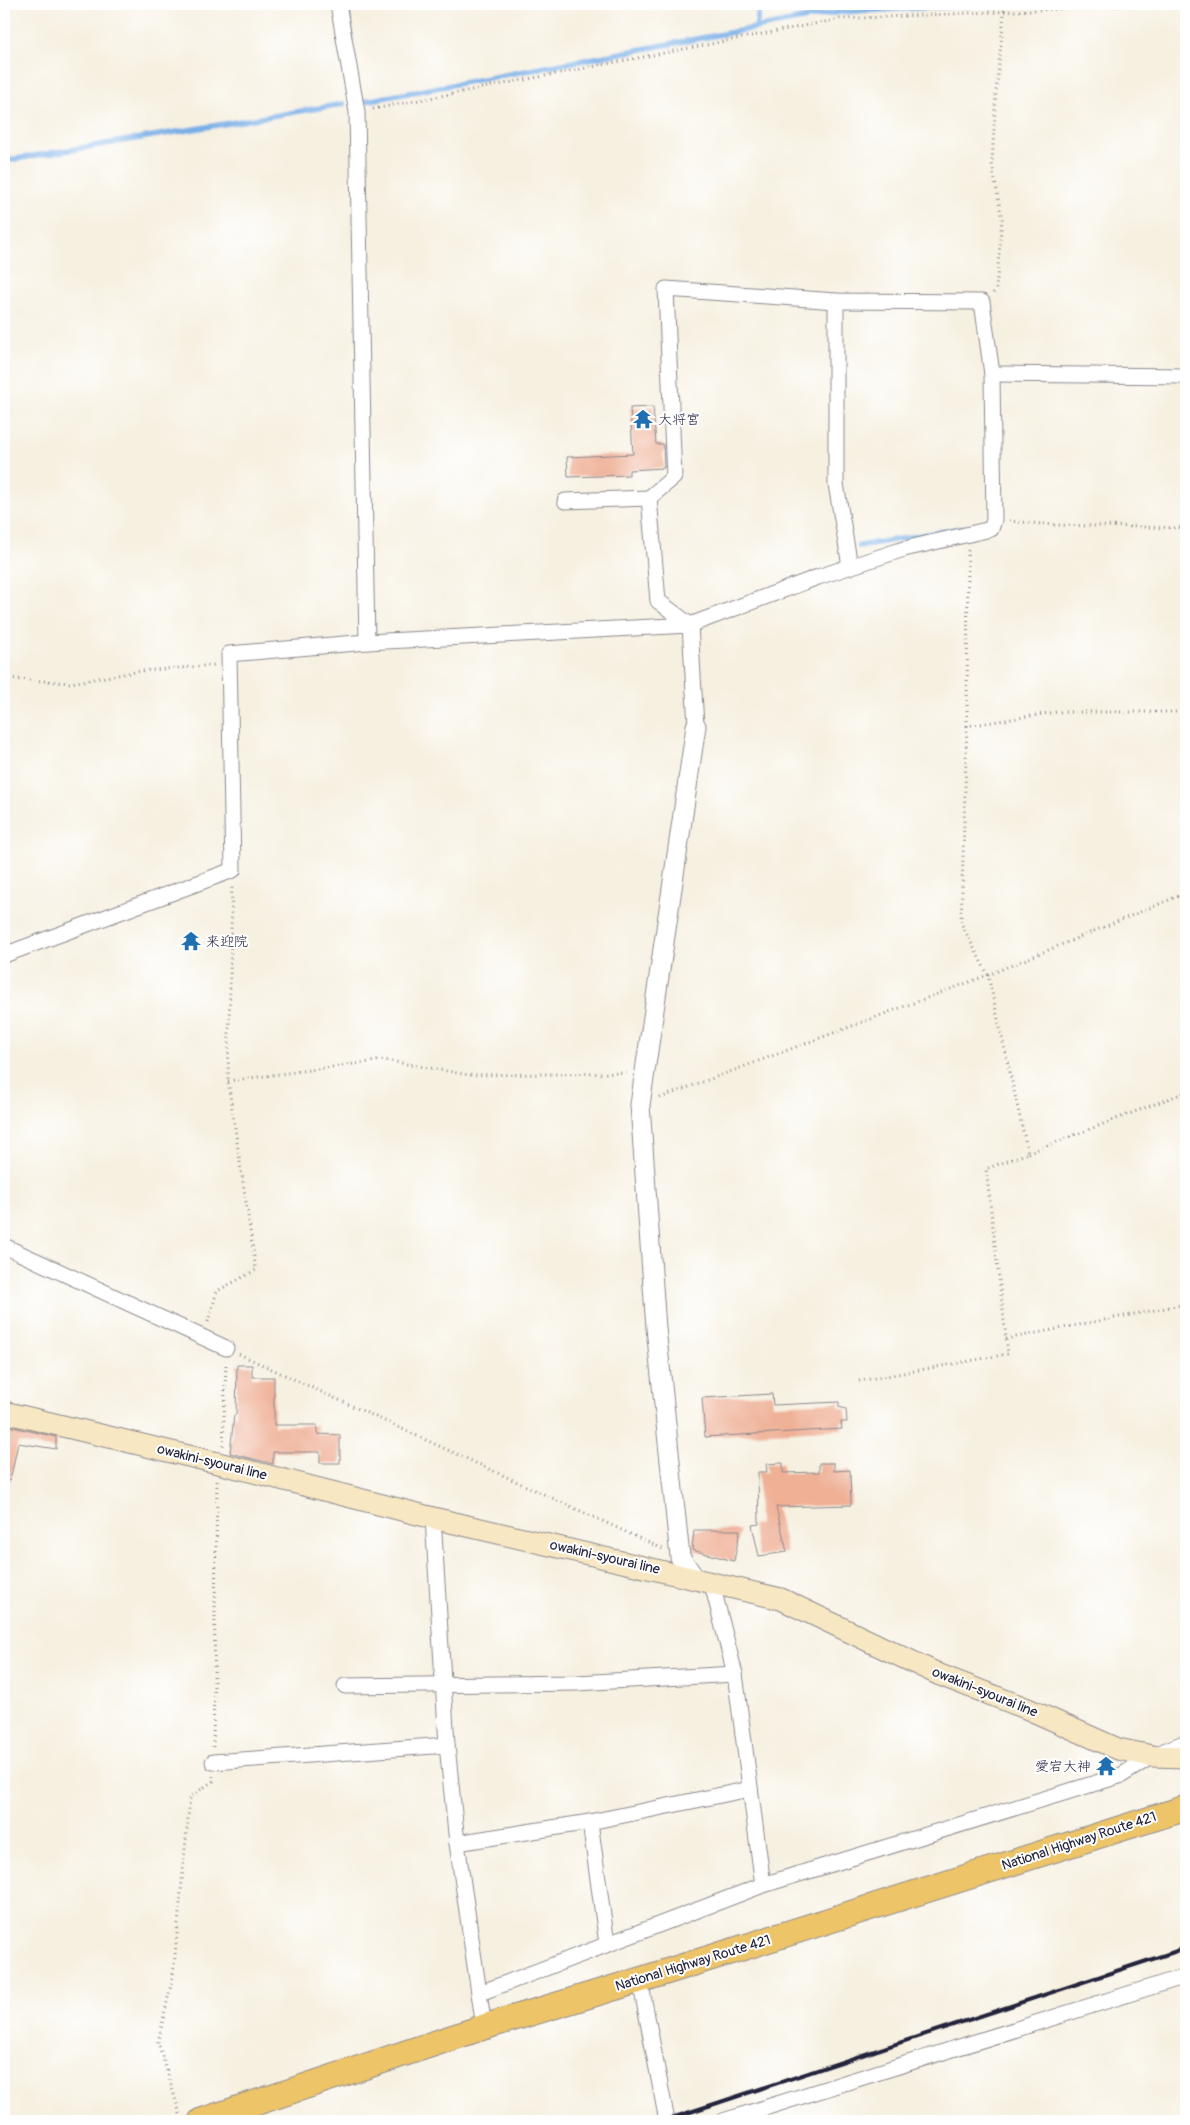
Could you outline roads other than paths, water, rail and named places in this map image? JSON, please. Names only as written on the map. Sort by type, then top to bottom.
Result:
[{"type":"highway","name":"National Highway Route 421","points":[[201,2121],[484,2027],[640,1980],[1186,1808]]},
{"type":"main road","name":"owakini-syourai line","points":[[4,1412],[219,1463],[433,1518],[781,1599],[940,1675],[1028,1709],[1118,1749],[1152,1756],[1186,1757]]},
{"type":"street","points":[[338,4],[357,112],[367,642]]},
{"type":"street","points":[[4,955],[233,870],[230,654],[367,642],[690,625],[850,566],[904,549],[991,530],[994,520],[992,374],[982,302],[836,302],[666,289],[674,477],[649,498],[564,500]]},
{"type":"street","points":[[836,302],[836,484],[850,566]]},
{"type":"street","points":[[992,374],[1186,376]]},
{"type":"street","points":[[649,498],[658,601],[690,625],[696,726],[640,1105],[656,1328],[680,1557],[704,1581],[735,1674],[763,1885]]},
{"type":"street","points":[[4,1246],[226,1348]]},
{"type":"street","points":[[433,1518],[447,1745],[457,1843],[484,2027]]},
{"type":"street","points":[[345,1686],[577,1683],[735,1674]]},
{"type":"street","points":[[480,1993],[763,1885],[1122,1775],[1152,1756],[1186,1742]]},
{"type":"street","points":[[213,1762],[447,1745]]},
{"type":"street","points":[[457,1843],[590,1822],[750,1789]]},
{"type":"street","points":[[590,1822],[607,1944]]},
{"type":"street","points":[[723,2121],[1186,1976]]},
{"type":"street","points":[[640,1980],[667,2121]]},
{"type":"waterway","points":[[347,4],[351,39]]},
{"type":"waterway","points":[[756,27],[760,4]]},
{"type":"waterway","points":[[359,98],[360,102],[840,12],[999,4]]},
{"type":"waterway","points":[[4,161],[343,104]]},
{"type":"waterway","points":[[859,546],[963,528]]},
{"type":"railway","points":[[663,2121],[1186,1948]]},
{"type":"place","name":"大将宮","points":[[643,419]]},
{"type":"place","name":"来迎院","points":[[191,941]]},
{"type":"place","name":"愛宕大神","points":[[1106,1766]]}]
